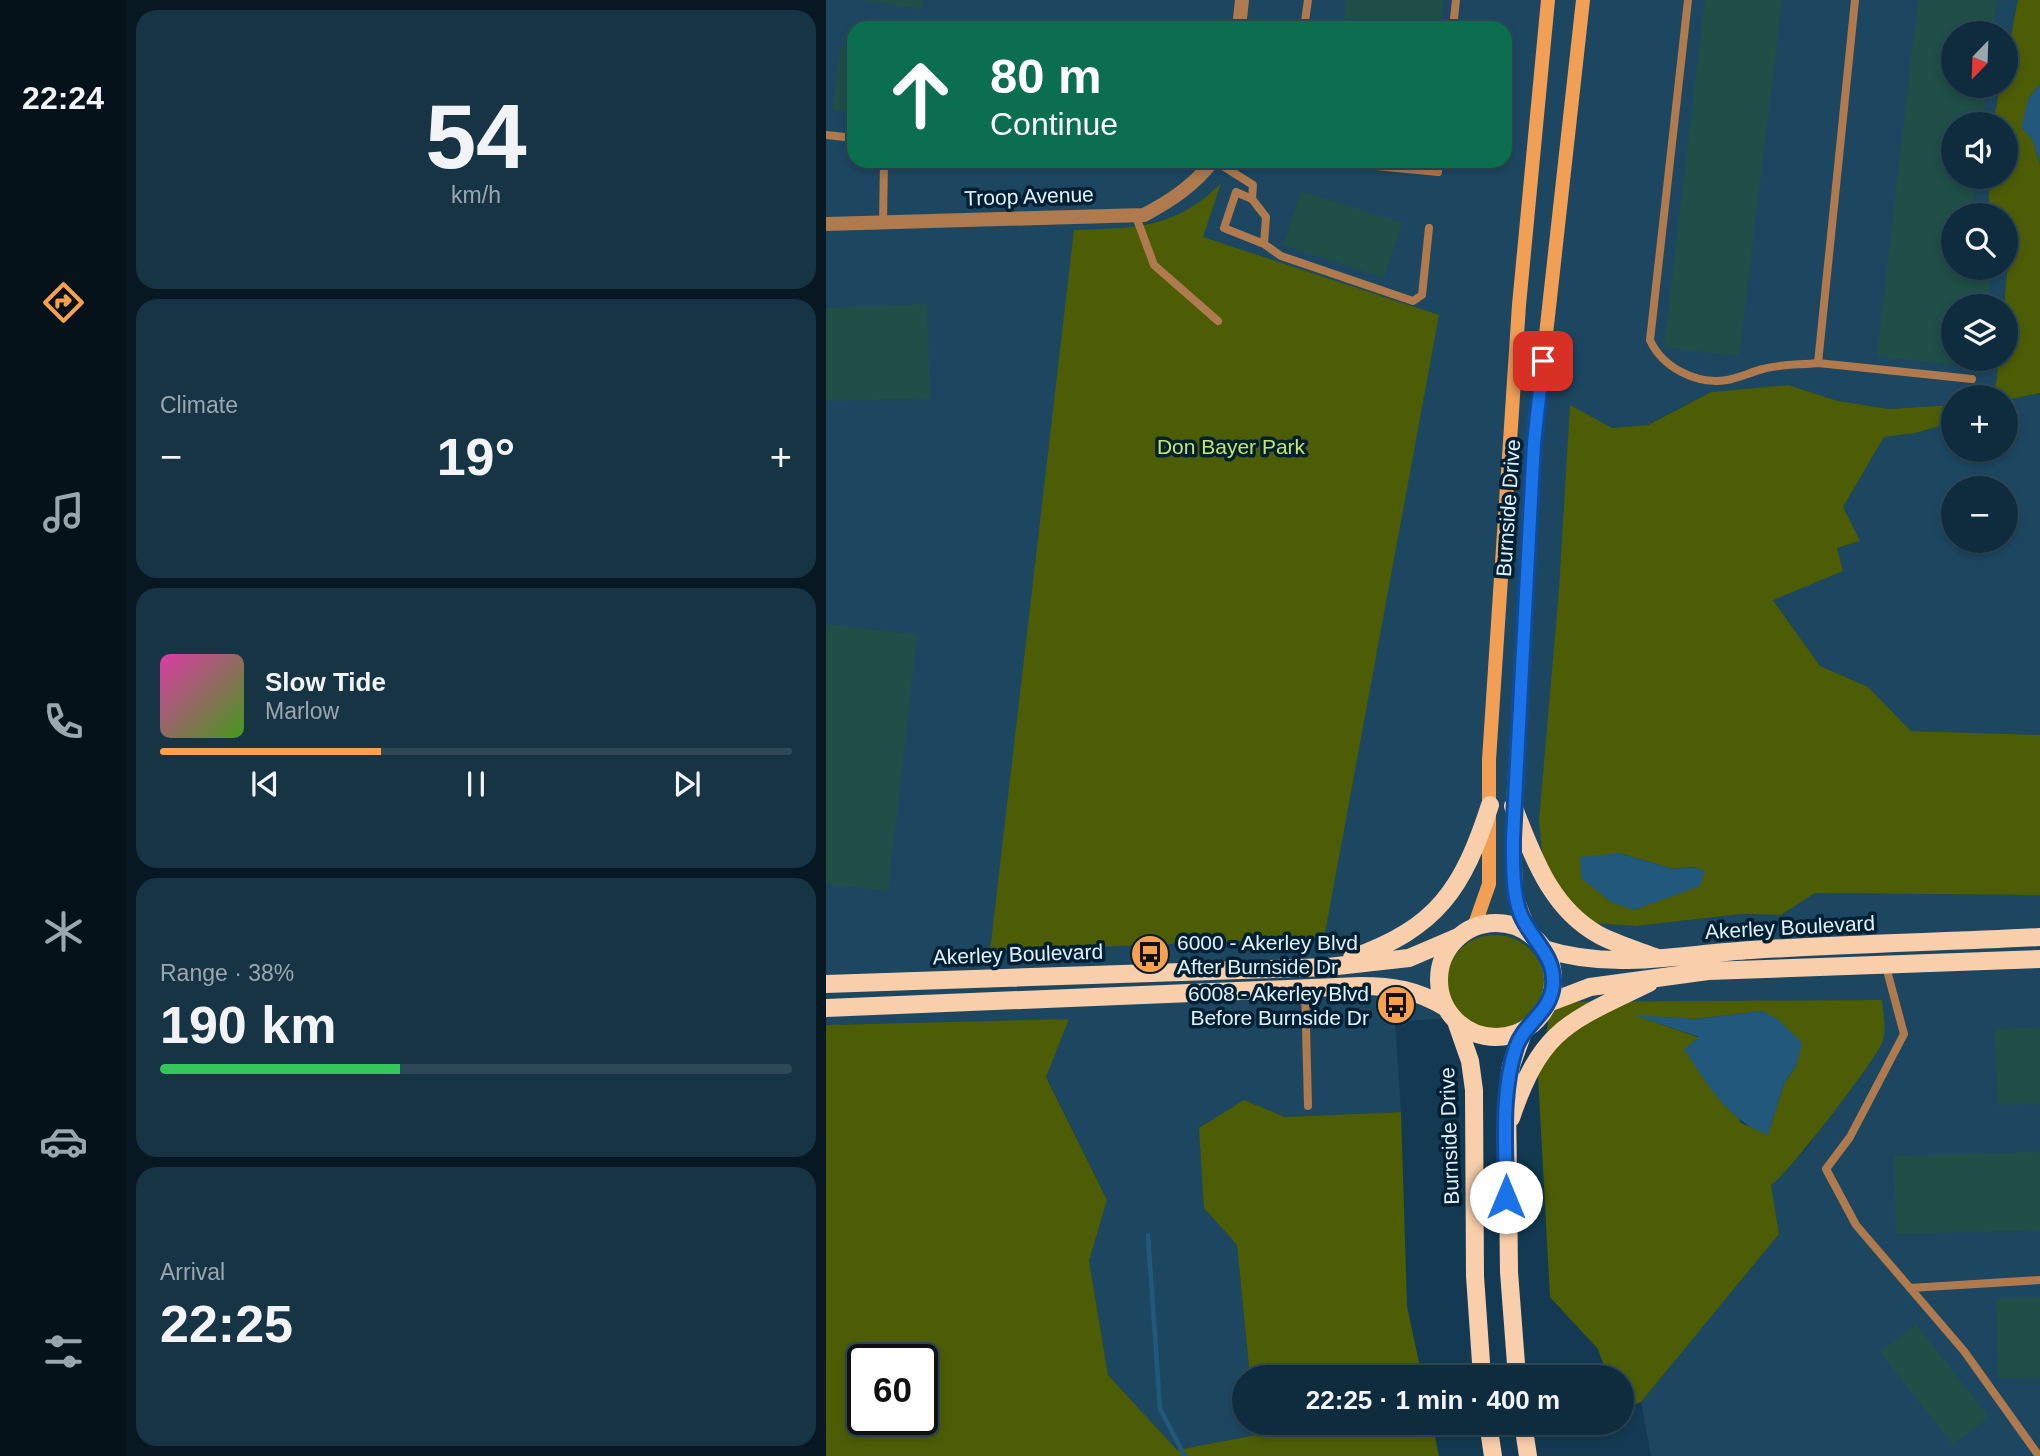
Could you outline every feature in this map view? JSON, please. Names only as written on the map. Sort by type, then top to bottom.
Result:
[{"type":"main road","name":"Burnside Drive","points":[[1474,927],[1489,884],[1489,760],[1519,305],[1548,0]]},
{"type":"main road","name":"Burnside Drive","points":[[1531,934],[1516,895],[1513,806],[1534,443],[1583,0]]},
{"type":"main road","points":[[1328,967],[1380,948],[1414,928],[1439,906],[1471,861],[1490,806]]},
{"type":"main road","points":[[1513,806],[1548,889],[1571,915],[1660,968]]},
{"type":"main road","points":[[826,1008],[1304,988],[1405,988],[1424,994],[1471,1032],[1489,1037],[1507,1036],[1524,1030],[1538,1018],[1548,1003],[1553,986],[1552,968],[1544,949],[1531,934],[1513,925],[1494,923],[1474,927],[1458,937],[1445,952],[1439,971],[1439,989],[1450,1014]]},
{"type":"main road","name":"Akerley Boulevard","points":[[826,984],[1328,967],[1409,958],[1458,937]]},
{"type":"main road","name":"Akerley Boulevard","points":[[1548,1003],[1590,987],[1660,968],[1749,950],[2040,937]]},
{"type":"main road","name":"Akerley Boulevard","points":[[1544,949],[1591,961],[1660,968],[2040,959]]},
{"type":"main road","points":[[1506,1131],[1524,1080],[1557,1034],[1596,1006],[1660,968]]},
{"type":"main road","name":"Burnside Drive","points":[[1450,1014],[1470,1061],[1474,1090],[1475,1276],[1481,1365]]},
{"type":"main road","points":[[1516,1365],[1509,1272],[1506,1131],[1511,1066],[1524,1030]]},
{"type":"main road","points":[[1490,1435],[1493,1456]]},
{"type":"main road","points":[[1525,1435],[1528,1456]]},
{"type":"street","points":[[1240,21],[1242,0]]},
{"type":"street","name":"Troop Avenue","points":[[826,223],[1144,215],[1172,200],[1208,168]]},
{"type":"lane","points":[[1305,21],[1308,0]]},
{"type":"lane","points":[[1454,21],[1456,0]]},
{"type":"lane","points":[[1688,0],[1650,340],[1657,356],[1676,369],[1708,381],[1728,380],[1765,368],[1818,363],[1972,379]]},
{"type":"lane","points":[[1818,363],[1855,0]]},
{"type":"lane","points":[[826,135],[847,137]]},
{"type":"lane","points":[[883,222],[884,168]]},
{"type":"lane","points":[[1225,168],[1253,185],[1252,199]]},
{"type":"lane","points":[[1397,168],[1438,172],[1439,168]]},
{"type":"lane","points":[[1265,244],[1266,217],[1252,199],[1236,192],[1224,228],[1265,244],[1281,256],[1413,301],[1422,295],[1429,228]]},
{"type":"lane","points":[[1135,214],[1154,265],[1218,321]]},
{"type":"lane","points":[[1885,963],[1904,1034],[1850,1136],[1826,1169],[1856,1225],[1964,1351],[2039,1456]]},
{"type":"lane","points":[[1304,988],[1308,1106]]},
{"type":"lane","points":[[1910,1288],[2040,1280]]},
{"type":"shaded area","points":[[826,0],[2018,0],[2014,21],[1941,21],[1941,98],[1998,98],[1995,112],[1941,112],[1941,189],[1989,189],[1989,203],[1941,203],[1941,280],[2006,280],[2005,294],[1941,294],[1941,371],[1998,371],[1995,385],[1941,385],[1941,406],[1888,409],[1838,401],[1788,385],[1711,392],[1647,425],[1612,428],[1570,406],[1546,891],[1636,926],[1742,914],[1781,915],[1815,893],[2040,895],[2040,1456],[1651,1456],[1641,1402],[1779,1234],[1771,1185],[1806,1149],[1882,1043],[1552,1002],[1490,1015],[1395,1022],[1401,1112],[1285,1117],[1244,1100],[1204,1208],[1237,1245],[1249,1365],[1232,1365],[1232,1435],[1256,1435],[1177,1450],[1108,1375],[1089,1261],[1107,1200],[1046,1076],[1069,1019],[826,1025]],"holes":[[[1219,185],[1203,237],[1136,227],[1177,216],[1194,207]]]},
{"type":"shaded area","points":[[2040,84],[2040,165],[2033,141],[2021,127],[2028,99]]},
{"type":"shaded area","points":[[2040,393],[2040,735],[1911,731],[1868,687],[1820,666],[1773,599],[1843,571],[1837,548],[1860,541],[1843,507],[1884,437],[1916,433],[1941,426],[1941,462],[2018,462],[2018,398]]},
{"type":"shaded area","points":[[1619,853],[1673,869],[1694,867],[1705,871],[1700,886],[1634,910],[1611,902],[1581,878],[1580,857]]},
{"type":"shaded area","points":[[1763,1011],[1779,1020],[1802,1043],[1797,1064],[1784,1084],[1768,1135],[1741,1120],[1710,1088],[1684,1049],[1699,1037],[1634,1015],[1695,1019]]},
{"type":"green space","points":[[2018,0],[2040,0],[2040,84],[2028,99],[2033,141],[2040,165],[2040,393],[2018,398],[2018,385],[1995,385],[1998,371],[2018,371],[2018,294],[2005,294],[2006,280],[2018,280],[2018,203],[1989,203],[1989,189],[2018,189],[2018,112],[1995,112],[1998,98],[2018,98],[2018,21],[2014,21]]},
{"type":"green space","name":"Don Bayer Park","points":[[1221,183],[1203,237],[1439,315],[1324,938],[990,951],[1074,230],[1135,226],[1171,218],[1204,198]]},
{"type":"green space","points":[[1788,385],[1838,401],[1888,409],[1941,406],[1941,426],[1916,433],[1884,437],[1843,507],[1860,541],[1837,548],[1843,571],[1773,600],[1820,666],[1868,687],[1911,731],[2040,735],[2040,895],[1815,893],[1781,915],[1742,914],[1636,926],[1575,922],[1546,891],[1539,821],[1559,590],[1570,405],[1612,428],[1648,425],[1711,392]],"holes":[[[1619,853],[1673,869],[1694,867],[1704,871],[1660,899],[1634,910]]]},
{"type":"green space","points":[[1495,935],[1514,939],[1530,950],[1541,966],[1545,985],[1541,1004],[1530,1020],[1514,1031],[1495,1035],[1476,1031],[1460,1020],[1449,1004],[1445,985],[1449,966],[1460,950],[1476,939]]},
{"type":"green space","points":[[1882,1000],[1884,1033],[1876,1054],[1811,1142],[1771,1185],[1779,1234],[1641,1402],[1634,1405],[1634,1365],[1604,1365],[1598,1349],[1550,1297],[1538,1076],[1552,1002]],"holes":[[[1763,1011],[1797,1064],[1784,1084],[1768,1134],[1741,1123],[1700,1038],[1638,1016],[1695,1019]]]},
{"type":"green space","points":[[1069,1019],[1046,1077],[1107,1200],[1089,1261],[1108,1375],[1177,1450],[1256,1435],[1435,1435],[1439,1456],[826,1456],[826,1025]]},
{"type":"green space","points":[[1244,1100],[1285,1117],[1401,1112],[1407,1306],[1419,1365],[1249,1365],[1237,1245],[1204,1208],[1199,1128]]},
{"type":"building","points":[[861,0],[922,0],[921,9]]},
{"type":"building","points":[[1346,0],[1444,0],[1442,21],[1344,21]]},
{"type":"building","points":[[1705,0],[1782,0],[1739,356],[1664,347]]},
{"type":"building","points":[[1918,0],[1997,0],[1994,21],[1941,21],[1941,98],[1986,98],[1984,112],[1941,112],[1941,189],[1975,189],[1973,203],[1941,203],[1941,280],[1990,280],[1989,294],[1941,294],[1941,363],[1877,356]]},
{"type":"building","points":[[840,46],[847,46],[847,111],[833,110]]},
{"type":"building","points":[[1301,191],[1402,223],[1384,278],[1283,245]]},
{"type":"building","points":[[927,304],[930,398],[826,401],[826,308]]},
{"type":"building","points":[[826,624],[917,635],[888,891],[826,884]]},
{"type":"building","points":[[2040,1027],[2040,1104],[1998,1105],[1994,1029]]},
{"type":"building","points":[[2040,1152],[2040,1230],[1896,1234],[1894,1156]]},
{"type":"building","points":[[2040,1298],[2040,1378],[1998,1378],[1996,1299]]},
{"type":"building","points":[[1916,1324],[1989,1417],[1953,1445],[1880,1352]]},
{"type":"waterway","points":[[1148,1235],[1160,1409],[1185,1456]]},
{"type":"place","name":"6000 - Akerley Blvd After Burnside Dr","points":[[1150,954]]},
{"type":"place","name":"6008 - Akerley Blvd Before Burnside Dr","points":[[1396,1005]]},
{"type":"route","points":[[1506,1197],[1507,1094],[1511,1066],[1524,1030],[1538,1018],[1548,1003],[1553,986],[1552,968],[1544,949],[1531,934],[1520,914],[1513,859],[1513,806],[1534,443],[1543,361]]}]
